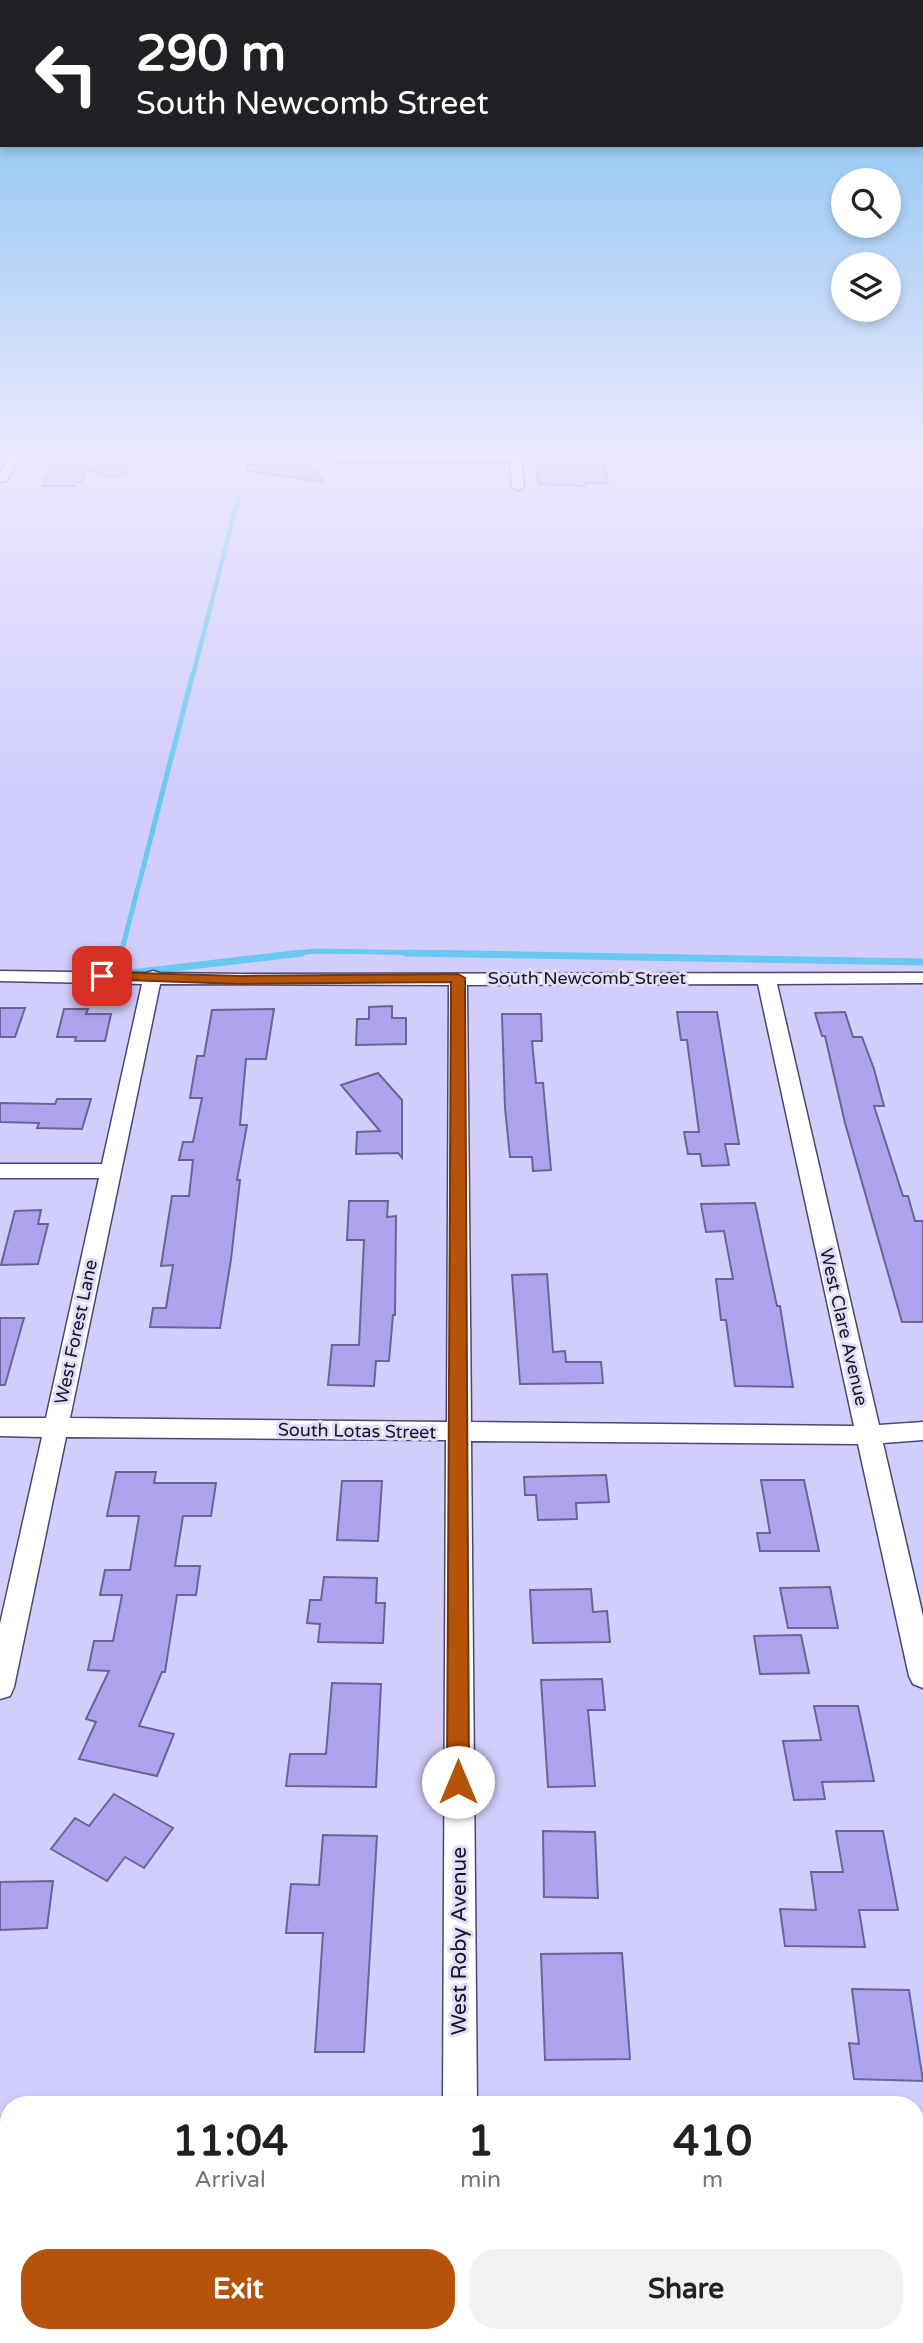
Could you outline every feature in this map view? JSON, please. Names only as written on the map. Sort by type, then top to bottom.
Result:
[{"type":"street","name":"South Newcomb Street","points":[[0,976],[153,976],[240,980],[923,978]]},
{"type":"street","name":"West Forest Lane","points":[[0,1687],[153,976]]},
{"type":"street","name":"West Roby Avenue","points":[[458,978],[460,2096]]},
{"type":"street","name":"West Clare Avenue","points":[[766,978],[923,1676]]},
{"type":"street","points":[[0,1171],[110,1171]]},
{"type":"street","name":"South Lotas Street","points":[[0,1427],[868,1435],[923,1432]]},
{"type":"building","points":[[392,1006],[392,1018],[406,1018],[406,1044],[356,1045],[357,1019],[369,1019],[369,1007]]},
{"type":"building","points":[[0,1008],[25,1008],[15,1037],[0,1037]]},
{"type":"building","points":[[64,1009],[88,1009],[86,1014],[111,1014],[105,1041],[75,1041],[76,1037],[57,1037]]},
{"type":"building","points":[[274,1009],[266,1059],[246,1059],[240,1125],[247,1125],[237,1180],[240,1180],[231,1259],[220,1328],[150,1327],[153,1308],[166,1308],[173,1265],[161,1266],[172,1196],[189,1196],[193,1160],[179,1160],[183,1142],[193,1142],[202,1098],[190,1098],[197,1056],[204,1056],[212,1010]]},
{"type":"building","points":[[677,1012],[717,1012],[739,1144],[725,1144],[729,1165],[702,1166],[700,1154],[688,1154],[684,1132],[699,1132],[687,1040],[681,1040]]},
{"type":"building","points":[[845,1012],[853,1037],[862,1037],[874,1069],[884,1106],[874,1106],[903,1196],[908,1196],[915,1221],[923,1221],[923,1322],[902,1322],[845,1123],[825,1036],[822,1036],[815,1013]]},
{"type":"building","points":[[502,1014],[541,1014],[542,1041],[532,1041],[536,1083],[543,1083],[551,1170],[533,1171],[532,1157],[510,1157],[505,1108]]},
{"type":"building","points":[[378,1073],[402,1100],[402,1158],[398,1153],[356,1154],[357,1132],[380,1131],[341,1085]]},
{"type":"building","points":[[57,1099],[91,1099],[82,1129],[37,1128],[39,1123],[0,1122],[0,1103],[55,1104]]},
{"type":"building","points":[[349,1201],[388,1201],[387,1217],[396,1216],[395,1315],[389,1361],[376,1361],[374,1386],[328,1385],[332,1345],[359,1345],[364,1240],[347,1240]]},
{"type":"building","points":[[755,1203],[777,1306],[780,1306],[793,1387],[735,1386],[726,1320],[721,1320],[716,1279],[733,1279],[724,1231],[706,1232],[701,1204]]},
{"type":"building","points":[[41,1210],[38,1224],[48,1224],[38,1264],[1,1265],[15,1211]]},
{"type":"building","points":[[547,1274],[553,1352],[565,1351],[566,1362],[601,1362],[603,1383],[520,1384],[512,1275]]},
{"type":"building","points":[[0,1318],[24,1318],[5,1385],[0,1385]]},
{"type":"building","points":[[116,1472],[156,1472],[154,1483],[216,1483],[211,1516],[183,1516],[175,1566],[200,1566],[196,1595],[177,1595],[165,1672],[162,1672],[139,1726],[174,1734],[157,1776],[79,1759],[96,1722],[86,1719],[109,1671],[88,1670],[94,1641],[113,1641],[122,1595],[100,1595],[105,1570],[130,1570],[139,1516],[107,1516]]},
{"type":"building","points":[[606,1475],[609,1502],[576,1503],[577,1519],[538,1520],[536,1495],[525,1495],[524,1477]]},
{"type":"building","points":[[761,1480],[804,1480],[819,1551],[760,1551],[757,1533],[770,1533]]},
{"type":"building","points":[[342,1481],[382,1481],[378,1541],[337,1540]]},
{"type":"building","points":[[324,1577],[377,1578],[376,1603],[385,1603],[383,1643],[318,1642],[320,1624],[307,1623],[310,1600],[321,1600]]},
{"type":"building","points":[[830,1587],[838,1628],[788,1628],[780,1588]]},
{"type":"building","points":[[591,1589],[593,1612],[607,1611],[610,1642],[533,1643],[530,1590]]},
{"type":"building","points":[[801,1635],[809,1673],[760,1674],[754,1636]]},
{"type":"building","points":[[602,1679],[605,1710],[588,1710],[595,1786],[548,1787],[541,1680]]},
{"type":"building","points":[[332,1683],[381,1684],[376,1787],[286,1786],[290,1754],[326,1754]]},
{"type":"building","points":[[814,1706],[858,1706],[874,1781],[822,1782],[825,1799],[794,1800],[783,1741],[821,1740]]},
{"type":"building","points":[[114,1794],[173,1828],[144,1868],[125,1857],[107,1881],[51,1849],[75,1818],[89,1826]]},
{"type":"building","points":[[543,1831],[595,1832],[598,1898],[544,1897]]},
{"type":"building","points":[[836,1831],[883,1831],[898,1910],[859,1910],[865,1947],[785,1946],[780,1909],[816,1910],[811,1872],[843,1872]]},
{"type":"building","points":[[323,1835],[377,1836],[364,2052],[315,2052],[323,1933],[286,1933],[291,1884],[319,1885]]},
{"type":"building","points":[[53,1881],[47,1928],[0,1930],[0,1882]]},
{"type":"building","points":[[622,1953],[630,2059],[545,2060],[541,1954]]},
{"type":"building","points":[[852,1989],[909,1990],[923,2081],[854,2079],[849,2043],[859,2044]]},
{"type":"waterway","points":[[193,675],[221,564]]},
{"type":"waterway","points":[[121,954],[193,673]]},
{"type":"waterway","points":[[288,954],[316,951],[503,954]]},
{"type":"waterway","points":[[122,953],[119,964],[131,973],[302,953]]},
{"type":"waterway","points":[[406,953],[923,962]]},
{"type":"route","points":[[102,976],[240,980],[458,978],[458,1782]]}]
